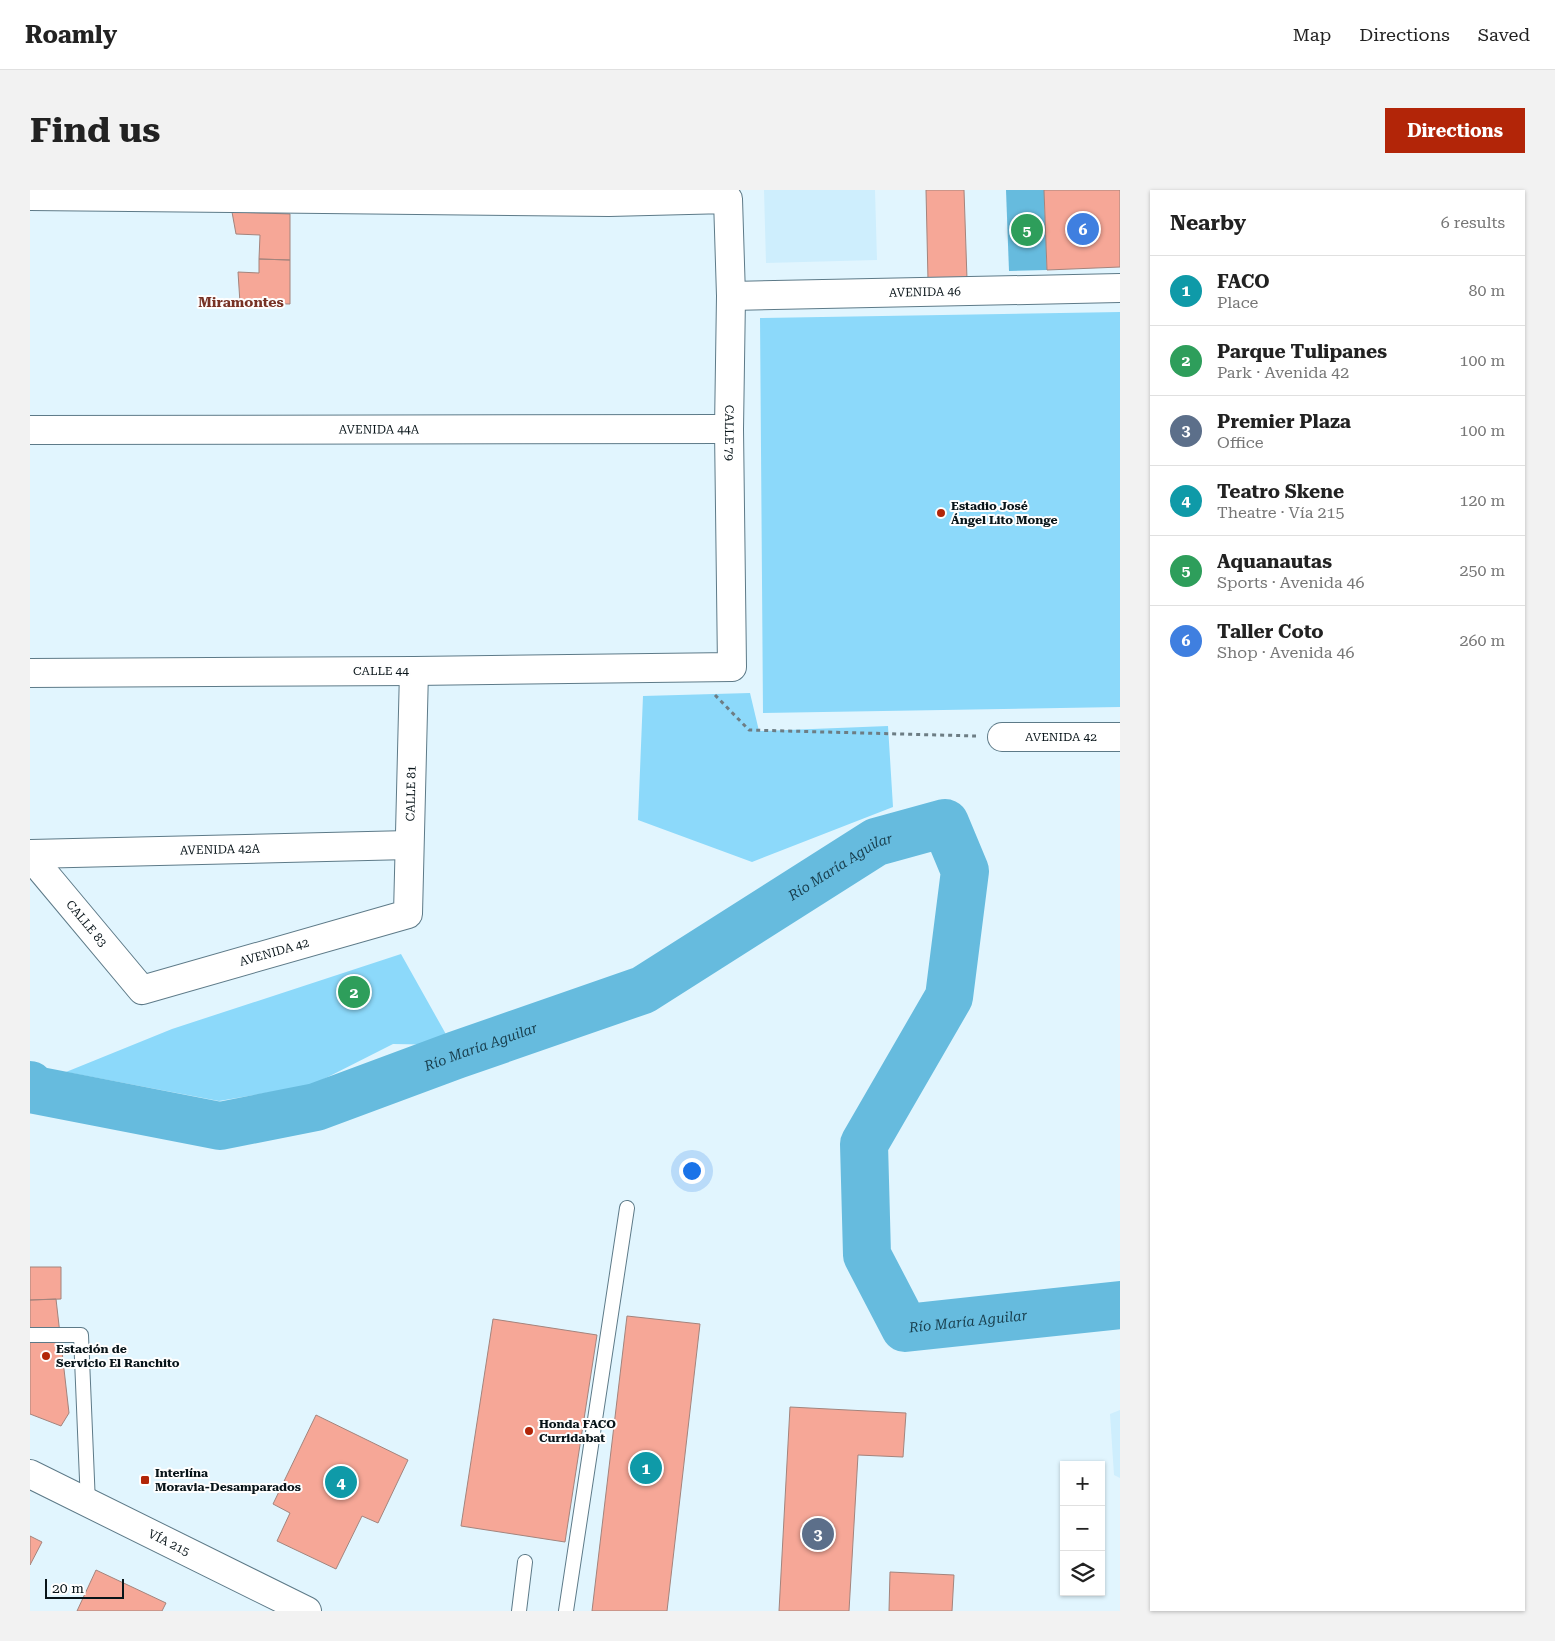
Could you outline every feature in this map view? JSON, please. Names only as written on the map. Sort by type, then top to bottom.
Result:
[{"type":"street","name":"CALLE 79","points":[[30,196],[609,202],[728,199],[730,296],[728,429],[732,667]]},
{"type":"street","name":"AVENIDA 46","points":[[730,296],[1120,288]]},
{"type":"street","name":"AVENIDA 44A","points":[[30,430],[728,429]]},
{"type":"street","name":"CALLE 44","points":[[30,673],[732,667]]},
{"type":"street","name":"CALLE 81","points":[[408,914],[414,671]]},
{"type":"street","name":"AVENIDA 42","points":[[1002,737],[1120,737]]},
{"type":"street","name":"AVENIDA 42A","points":[[30,855],[409,845]]},
{"type":"street","name":"CALLE 83","points":[[30,855],[142,990]]},
{"type":"street","name":"AVENIDA 42","points":[[142,990],[408,914]]},
{"type":"street","name":"VÍA 215","points":[[30,1474],[307,1611]]},
{"type":"lane","points":[[566,1611],[627,1208]]},
{"type":"lane","points":[[30,1336],[81,1335],[88,1504]]},
{"type":"lane","points":[[519,1611],[525,1562]]},
{"type":"path","points":[[692,668],[707,687],[749,730],[1002,737]]},
{"type":"shaded area","points":[[764,190],[875,190],[877,260],[766,263]]},
{"type":"shaded area","points":[[1006,190],[1044,190],[1047,270],[1009,271]]},
{"type":"shaded area","name":"Estadio José Ángel Lito Monge","points":[[1120,312],[1120,707],[763,713],[760,318]]},
{"type":"shaded area","points":[[750,693],[759,731],[888,726],[893,807],[752,862],[638,820],[643,696]]},
{"type":"shaded area","points":[[401,954],[452,1045],[393,1044],[312,1085],[219,1101],[66,1072],[172,1029]]},
{"type":"shaded area","points":[[1120,1410],[1120,1478],[1114,1475],[1110,1414]]},
{"type":"building","points":[[926,190],[964,190],[967,279],[928,280]]},
{"type":"building","points":[[1044,190],[1120,190],[1120,267],[1047,270]]},
{"type":"building","points":[[232,212],[290,214],[290,260],[259,259],[260,235],[236,234]]},
{"type":"building","points":[[259,259],[290,260],[290,304],[240,303],[238,272],[259,273]]},
{"type":"building","points":[[30,1267],[61,1267],[61,1299],[30,1300]]},
{"type":"building","name":"Estación de Servicio El Ranchito","points":[[56,1299],[69,1413],[61,1426],[30,1414],[30,1300]]},
{"type":"building","points":[[627,1316],[700,1324],[667,1611],[592,1611]]},
{"type":"building","name":"Honda FACO Curridabat","points":[[493,1319],[597,1335],[565,1542],[461,1526]]},
{"type":"building","points":[[790,1407],[906,1413],[903,1457],[858,1455],[849,1611],[779,1611]]},
{"type":"building","points":[[316,1415],[408,1460],[378,1523],[362,1516],[336,1569],[277,1541],[290,1513],[273,1504]]},
{"type":"building","points":[[30,1536],[42,1542],[30,1565]]},
{"type":"building","points":[[96,1570],[166,1603],[162,1611],[77,1611]]},
{"type":"building","points":[[890,1572],[954,1575],[952,1611],[889,1611]]},
{"type":"waterway","name":"Río María Aguilar","points":[[30,1085],[35,1090],[220,1126],[316,1107],[456,1055],[643,990],[876,842],[945,823],[965,871],[949,997],[864,1144],[867,1255],[905,1328],[1120,1305]]},
{"type":"place","name":"Taller Coto","points":[[1083,229]]},
{"type":"place","name":"Aquanautas","points":[[1027,230]]},
{"type":"place","name":"Estadio José Ángel Lito Monge","points":[[941,513]]},
{"type":"place","name":"Parque Tulipanes","points":[[354,992]]},
{"type":"place","name":"Estación de Servicio El Ranchito","points":[[46,1356]]},
{"type":"place","name":"Honda FACO Curridabat","points":[[529,1431]]},
{"type":"place","name":"FACO","points":[[646,1468]]},
{"type":"place","name":"Interlína Moravia-Desamparados","points":[[145,1480]]},
{"type":"place","name":"Teatro Skene","points":[[341,1482]]},
{"type":"place","name":"Premier Plaza","points":[[818,1534]]},
{"type":"district","name":"Miramontes","points":[[241,302]]}]
